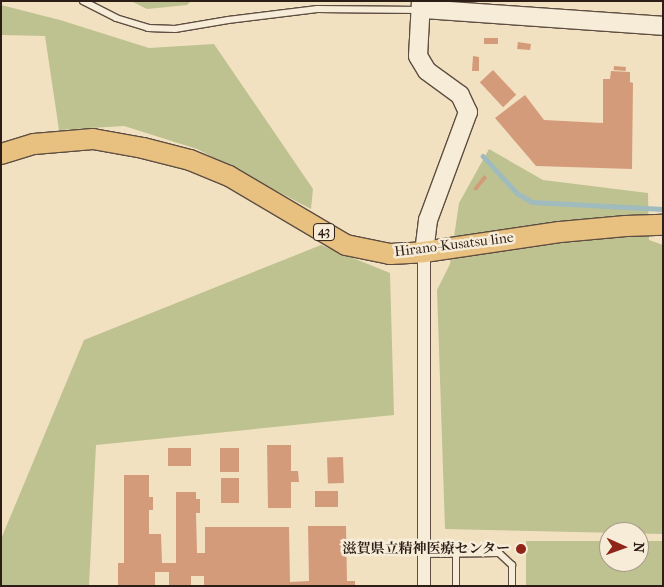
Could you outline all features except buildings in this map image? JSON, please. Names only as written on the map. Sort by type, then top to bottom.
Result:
[{"type":"main road","name":"Hirano-Kusatsu line","points":[[1,154],[34,144],[94,140],[143,148],[190,160],[229,176],[346,245],[390,254],[424,252],[560,232],[626,226],[663,225]]},
{"type":"street","points":[[424,586],[424,252],[428,220],[468,112],[460,95],[427,71],[418,56],[422,5],[663,26]]},
{"type":"lane","points":[[83,1],[116,18],[148,28],[175,29],[228,20],[317,9],[422,5]]},
{"type":"lane","points":[[424,554],[499,553],[512,565],[512,586]]},
{"type":"lane","points":[[456,554],[456,586]]},
{"type":"green space","points":[[131,1],[191,1],[187,5],[147,9]]},
{"type":"green space","points":[[1,5],[60,20],[149,48],[214,44],[313,189],[311,209],[197,149],[124,126],[59,130],[45,36],[1,35]]},
{"type":"green space","points":[[489,149],[543,180],[648,193],[649,240],[663,245],[663,534],[649,534],[649,522],[599,522],[599,533],[445,529],[437,290],[450,264],[459,203]]},
{"type":"green space","points":[[321,245],[390,273],[394,415],[96,445],[89,586],[1,586],[1,539],[84,340]]},
{"type":"green space","points":[[526,541],[599,541],[599,572],[649,572],[649,541],[663,541],[663,586],[526,586]]},
{"type":"waterway","points":[[483,156],[517,193],[532,202],[663,209]]},
{"type":"place","name":"滋賀県立精神医療センター","points":[[521,549]]}]
